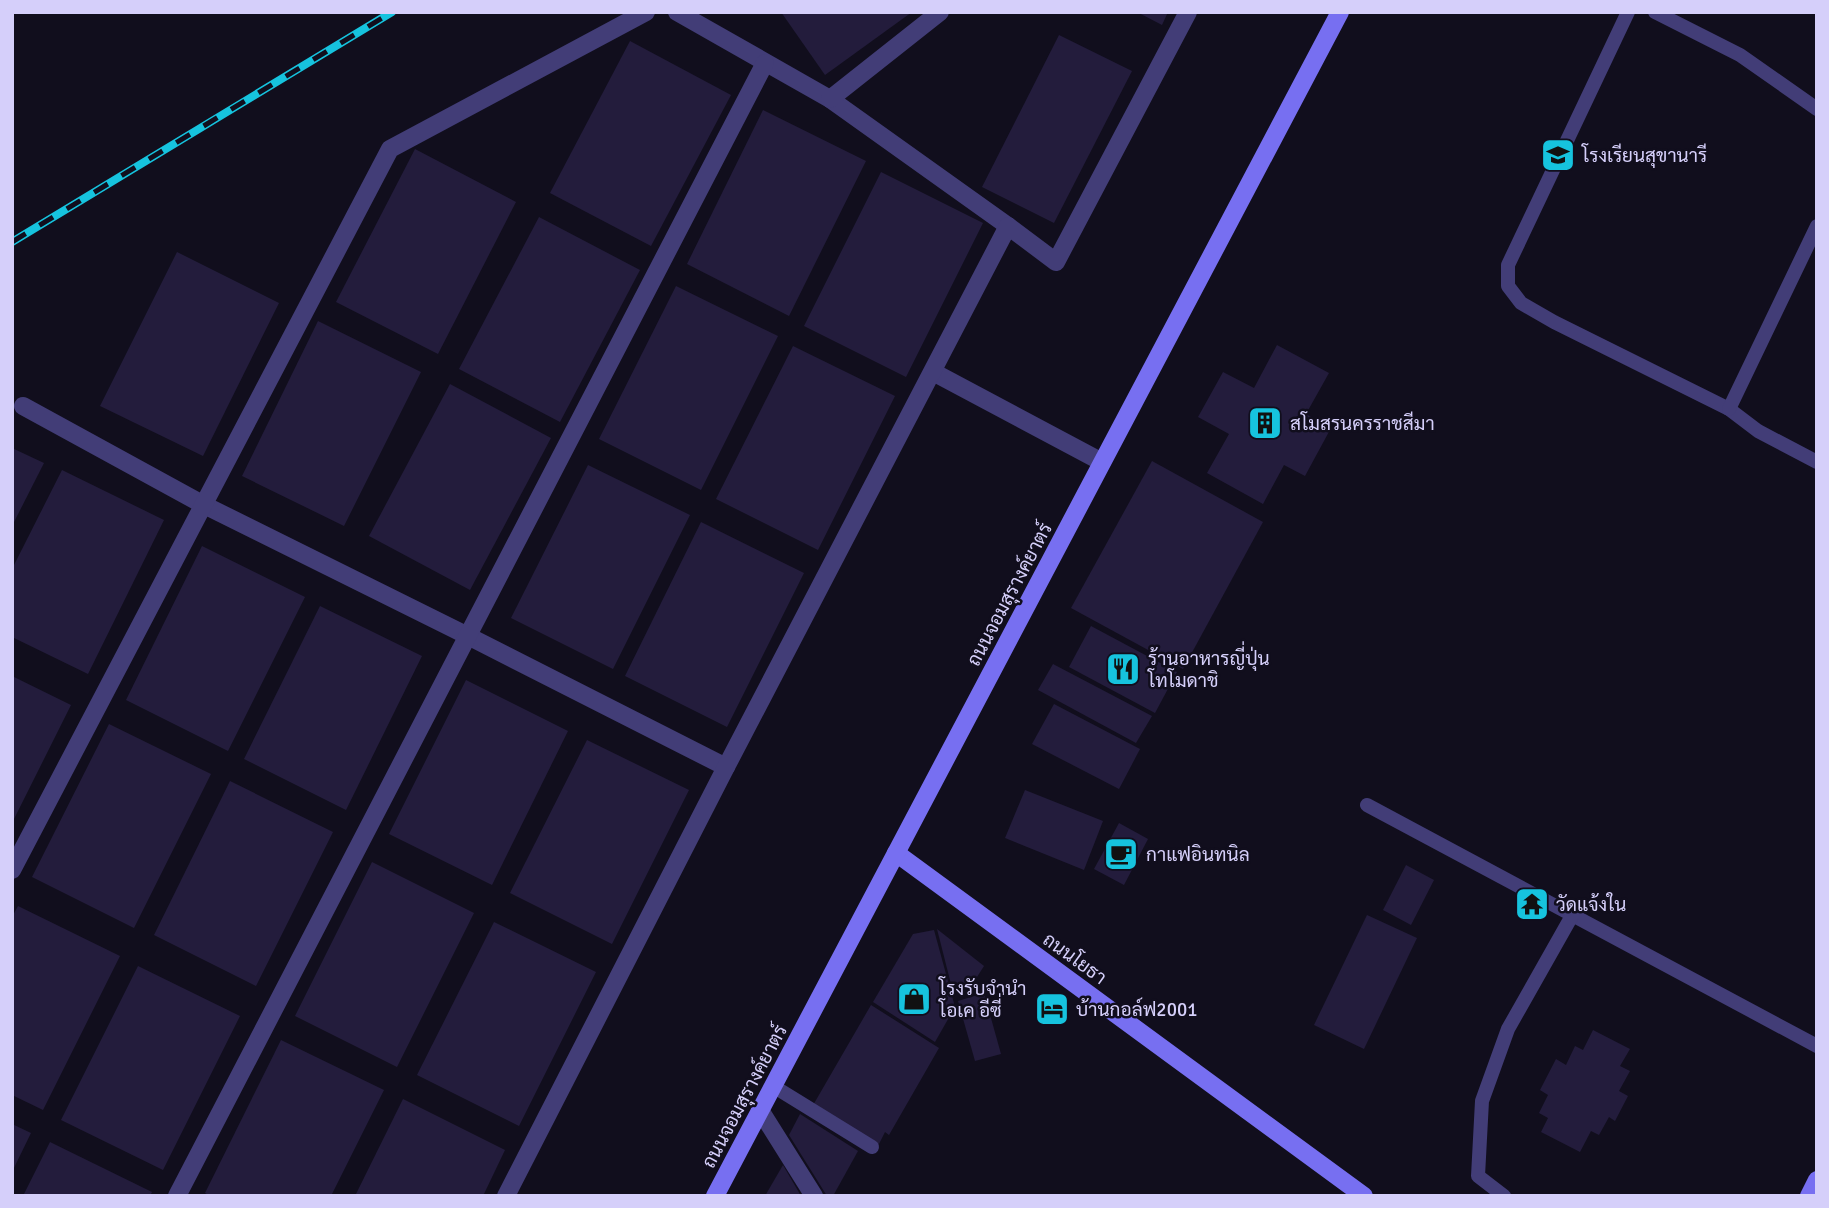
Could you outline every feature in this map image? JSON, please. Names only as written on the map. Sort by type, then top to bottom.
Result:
[{"type":"main road","name":"ถนนจอมสุรางค์ยาตร์","points":[[715,1196],[1340,12]]},
{"type":"main road","name":"ถนนโยธา","points":[[896,853],[1364,1196]]},
{"type":"main road","points":[[1810,1196],[1817,1180]]},
{"type":"street","points":[[12,870],[390,149],[646,12]]},
{"type":"street","points":[[677,12],[830,99],[1056,262],[1188,12]]},
{"type":"street","points":[[830,99],[940,12]]},
{"type":"street","points":[[177,1196],[765,63]]},
{"type":"street","points":[[506,1196],[1008,226]]},
{"type":"street","points":[[933,372],[1102,463]]},
{"type":"street","points":[[23,406],[202,504],[726,767]]},
{"type":"street","points":[[760,1110],[814,1196]]},
{"type":"lane","points":[[1628,12],[1508,265],[1508,286],[1521,303],[1554,322],[1729,409],[1758,431],[1817,462]]},
{"type":"lane","points":[[1655,12],[1741,55],[1817,109]]},
{"type":"lane","points":[[1729,409],[1817,226]]},
{"type":"lane","points":[[1367,805],[1817,1046]]},
{"type":"lane","points":[[1504,1196],[1478,1176],[1482,1101],[1508,1028],[1573,914]]},
{"type":"lane","points":[[773,1086],[872,1147]]},
{"type":"building","points":[[781,12],[912,12],[825,75]]},
{"type":"building","points":[[1137,12],[1168,12],[1162,25]]},
{"type":"building","points":[[1059,35],[1132,71],[1054,223],[982,187]]},
{"type":"building","points":[[630,41],[731,95],[651,246],[550,193]]},
{"type":"building","points":[[763,110],[866,161],[789,316],[687,264]]},
{"type":"building","points":[[415,149],[516,202],[438,354],[336,302]]},
{"type":"building","points":[[881,172],[983,223],[906,377],[804,326]]},
{"type":"building","points":[[539,217],[640,270],[560,422],[459,369]]},
{"type":"building","points":[[177,252],[279,303],[203,456],[100,406]]},
{"type":"building","points":[[676,286],[778,336],[701,490],[599,439]]},
{"type":"building","points":[[318,321],[421,372],[344,526],[242,476]]},
{"type":"building","name":"สโมสรนครราชสีมา","points":[[1277,345],[1329,373],[1306,414],[1331,428],[1305,476],[1284,465],[1263,504],[1207,473],[1229,434],[1198,417],[1223,372],[1254,388]]},
{"type":"building","points":[[793,346],[895,396],[818,550],[716,499]]},
{"type":"building","points":[[450,384],[551,438],[470,590],[369,536]]},
{"type":"building","points":[[12,448],[44,463],[12,526]]},
{"type":"building","points":[[1152,461],[1263,522],[1183,669],[1071,608]]},
{"type":"building","points":[[588,465],[690,515],[613,669],[511,618]]},
{"type":"building","points":[[62,470],[164,520],[88,674],[12,637],[12,569]]},
{"type":"building","points":[[701,522],[804,573],[727,727],[625,676]]},
{"type":"building","points":[[202,546],[305,597],[228,751],[126,700]]},
{"type":"building","points":[[320,606],[422,656],[346,810],[244,759]]},
{"type":"building","name":"ร้านอาหารญี่ปุ่น โทโมดาชิ","points":[[1091,626],[1177,672],[1155,713],[1069,667]]},
{"type":"building","points":[[1053,664],[1152,716],[1136,743],[1038,690]]},
{"type":"building","points":[[12,676],[71,705],[12,823]]},
{"type":"building","points":[[466,680],[568,731],[492,885],[389,834]]},
{"type":"building","points":[[1054,704],[1140,749],[1119,789],[1032,744]]},
{"type":"building","points":[[109,724],[211,774],[134,928],[32,877]]},
{"type":"building","points":[[587,740],[689,790],[612,944],[510,893]]},
{"type":"building","points":[[230,781],[333,832],[256,986],[154,935]]},
{"type":"building","points":[[1025,790],[1103,821],[1084,870],[1005,838]]},
{"type":"building","name":"กาแฟอินทนิล","points":[[1119,823],[1148,839],[1124,885],[1094,869]]},
{"type":"building","points":[[372,862],[474,913],[397,1067],[295,1016]]},
{"type":"building","points":[[1406,865],[1434,880],[1411,925],[1383,910]]},
{"type":"building","points":[[18,906],[120,956],[43,1110],[12,1095],[12,917]]},
{"type":"building","points":[[1367,915],[1417,938],[1364,1049],[1314,1025]]},
{"type":"building","points":[[494,922],[596,972],[519,1126],[417,1075]]},
{"type":"building","points":[[937,929],[984,966],[970,988],[953,992]]},
{"type":"building","name":"โรงรับจำนำ โอเค อีซี่","points":[[934,930],[955,1007],[935,1042],[873,1002],[913,934]]},
{"type":"building","points":[[138,966],[240,1016],[163,1170],[61,1120]]},
{"type":"building","points":[[984,993],[1001,1054],[975,1061],[958,1001]]},
{"type":"building","points":[[871,1005],[939,1048],[889,1135],[885,1132],[877,1148],[812,1107]]},
{"type":"building","points":[[1593,1030],[1630,1049],[1620,1066],[1630,1071],[1619,1091],[1628,1096],[1615,1121],[1609,1117],[1599,1135],[1591,1131],[1580,1152],[1541,1132],[1548,1118],[1539,1113],[1548,1095],[1540,1090],[1556,1059],[1566,1065],[1575,1046],[1583,1050]]},
{"type":"building","points":[[281,1040],[384,1090],[331,1196],[210,1196],[205,1193]]},
{"type":"building","points":[[403,1099],[505,1150],[483,1196],[355,1196]]},
{"type":"building","points":[[800,1114],[858,1151],[833,1196],[827,1196],[789,1135]]},
{"type":"building","points":[[12,1124],[31,1133],[12,1172]]},
{"type":"building","points":[[50,1142],[152,1192],[150,1196],[23,1196]]},
{"type":"building","points":[[783,1165],[801,1196],[765,1196]]},
{"type":"railway","points":[[12,242],[392,12]]},
{"type":"place","name":"โรงเรียนสุขานารี","points":[[1558,155]]},
{"type":"place","name":"สโมสรนครราชสีมา","points":[[1265,423]]},
{"type":"place","name":"ร้านอาหารญี่ปุ่น โทโมดาชิ","points":[[1123,669]]},
{"type":"place","name":"กาแฟอินทนิล","points":[[1121,854]]},
{"type":"place","name":"วัดแจ้งใน","points":[[1532,904]]},
{"type":"place","name":"โรงรับจำนำ โอเค อีซี่","points":[[914,999]]},
{"type":"place","name":"บ้านกอล์ฟ2001","points":[[1052,1009]]}]
